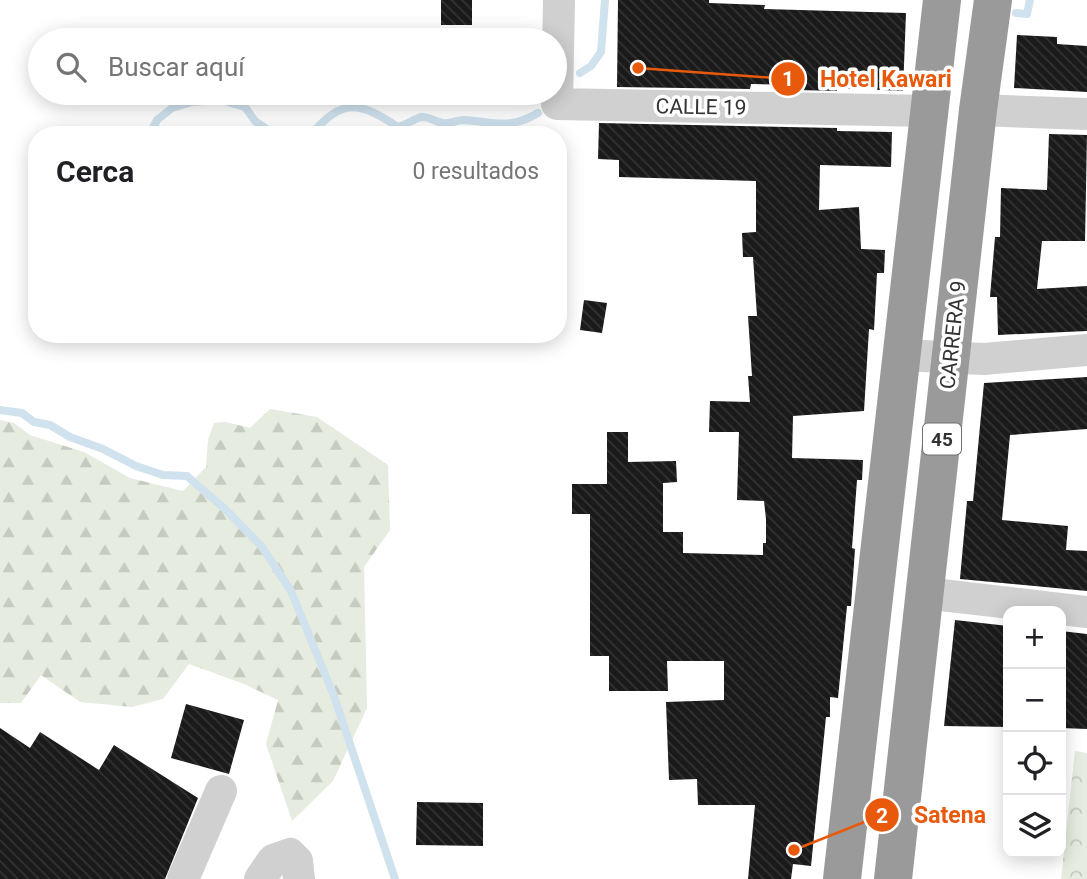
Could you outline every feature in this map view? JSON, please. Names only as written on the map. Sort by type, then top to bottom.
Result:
[{"type":"highway","name":"45","points":[[842,879],[942,0]]},
{"type":"highway","name":"CARRERA 9","points":[[893,879],[978,110],[993,0]]},
{"type":"street","points":[[557,28],[559,0]]},
{"type":"street","name":"CALLE 19","points":[[567,104],[930,111]]},
{"type":"street","points":[[978,110],[1087,114]]},
{"type":"street","points":[[902,355],[984,359],[1087,350]]},
{"type":"street","points":[[924,593],[1087,612]]},
{"type":"street","points":[[183,879],[220,791]]},
{"type":"street","points":[[260,879],[273,860],[290,854],[297,861],[299,879]]},
{"type":"green space","points":[[270,409],[317,417],[388,465],[390,530],[364,567],[367,708],[333,781],[292,821],[266,744],[278,700],[244,684],[189,664],[163,699],[132,707],[80,702],[41,675],[21,703],[0,703],[0,420],[14,423],[30,435],[84,452],[130,478],[183,491],[206,467],[208,440],[214,423],[226,422],[250,428]]},
{"type":"green space","points":[[1075,751],[1087,753],[1087,879],[1061,879],[1063,858],[1066,858]]},
{"type":"building","points":[[441,0],[472,0],[472,25],[441,25]]},
{"type":"building","points":[[618,0],[709,0],[709,3],[765,5],[764,9],[906,13],[903,91],[837,88],[837,91],[796,90],[796,85],[751,84],[750,89],[617,87]]},
{"type":"building","points":[[1017,35],[1057,37],[1057,44],[1087,46],[1087,92],[1014,88]]},
{"type":"building","points":[[599,123],[837,128],[837,131],[892,132],[891,167],[820,165],[819,210],[859,207],[861,249],[885,250],[884,273],[877,273],[874,330],[869,329],[864,411],[793,416],[792,458],[863,460],[862,480],[857,480],[851,606],[847,606],[838,698],[830,697],[830,717],[826,717],[811,866],[793,864],[791,879],[748,879],[755,805],[698,805],[697,779],[669,780],[666,702],[724,700],[724,661],[667,661],[668,691],[609,691],[609,656],[590,656],[590,514],[572,514],[572,484],[607,484],[607,432],[628,432],[628,462],[676,461],[677,482],[663,483],[663,532],[683,532],[683,553],[763,555],[763,543],[766,543],[764,501],[737,500],[739,432],[709,432],[710,401],[750,402],[748,376],[752,376],[748,316],[757,316],[753,257],[743,257],[742,233],[756,232],[756,181],[619,177],[619,160],[598,159]]},
{"type":"building","points":[[1049,134],[1087,135],[1085,241],[1042,241],[1037,289],[1087,286],[1087,331],[998,335],[997,297],[990,297],[995,237],[1000,237],[1001,188],[1047,190]]},
{"type":"building","points":[[584,300],[607,303],[602,333],[580,330]]},
{"type":"building","points":[[1087,377],[1087,429],[1010,435],[1002,520],[1068,526],[1066,550],[1087,551],[1087,591],[960,579],[967,501],[973,501],[984,383]]},
{"type":"building","points":[[955,620],[1003,625],[1003,727],[944,726]]},
{"type":"building","points":[[1066,632],[1087,634],[1087,729],[1066,728]]},
{"type":"building","points":[[186,704],[244,720],[229,774],[171,758]]},
{"type":"building","points":[[0,728],[30,748],[40,732],[99,770],[114,745],[198,798],[165,879],[0,879]]},
{"type":"building","points":[[417,802],[483,803],[483,846],[416,845]]},
{"type":"waterway","points":[[580,73],[591,66],[601,52],[605,0]]},
{"type":"waterway","points":[[1016,13],[1027,14],[1030,0]]},
{"type":"waterway","points":[[154,126],[172,108],[182,105]]},
{"type":"waterway","points":[[238,105],[245,107],[262,126]]},
{"type":"waterway","points":[[319,126],[332,114],[352,107],[373,112],[396,126]]},
{"type":"waterway","points":[[400,126],[422,117],[443,123],[464,120],[502,124],[519,122],[538,113]]},
{"type":"waterway","points":[[0,410],[22,413],[34,422],[50,425],[70,437],[103,449],[136,466],[163,475],[187,476],[225,509],[262,547],[291,591],[334,696],[395,879]]},
{"type":"place","name":"Hotel Kawari","points":[[638,68]]},
{"type":"place","name":"Satena","points":[[794,850]]}]
